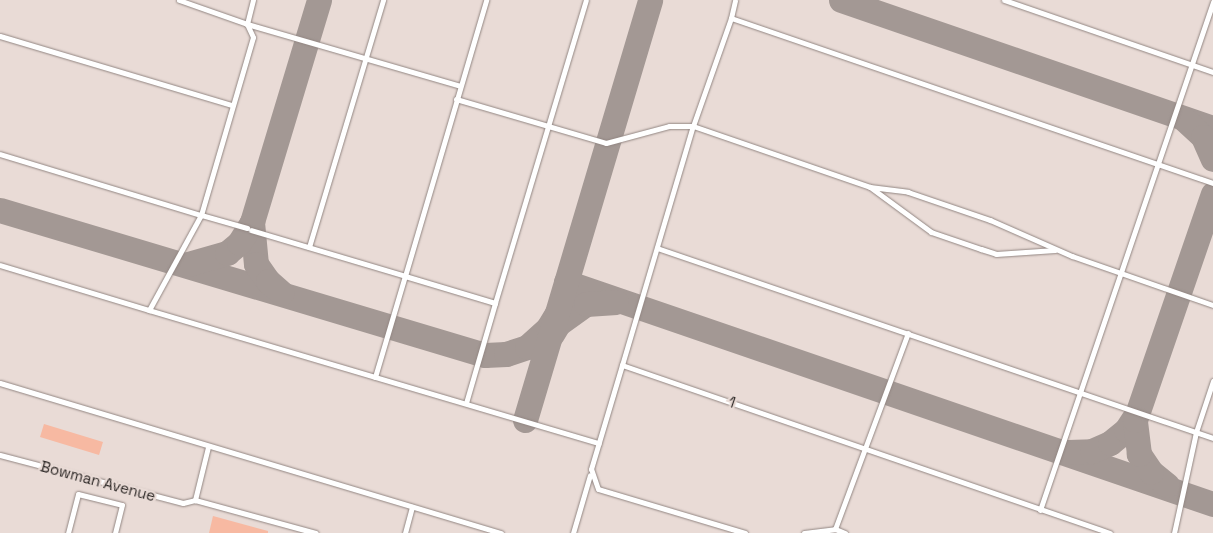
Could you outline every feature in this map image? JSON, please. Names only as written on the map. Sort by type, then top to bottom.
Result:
[{"type":"lane","points":[[179,0],[247,24],[460,86]]},
{"type":"lane","points":[[149,310],[201,215],[253,37],[247,24],[254,0]]},
{"type":"lane","points":[[309,247],[383,0]]},
{"type":"lane","points":[[374,377],[486,0]]},
{"type":"lane","points":[[466,403],[586,0]]},
{"type":"lane","points":[[573,533],[693,126],[735,0]]},
{"type":"lane","points":[[1004,0],[1213,72]]},
{"type":"lane","points":[[1040,510],[1213,2]]},
{"type":"lane","points":[[730,18],[1213,183]]},
{"type":"lane","points":[[0,36],[232,105]]},
{"type":"lane","points":[[456,99],[606,143],[669,126],[693,126],[870,187],[908,192],[1004,226],[1057,249],[1121,273],[1213,305]]},
{"type":"lane","points":[[0,154],[495,303]]},
{"type":"lane","points":[[870,187],[930,232],[996,254],[1057,249]]},
{"type":"lane","points":[[658,248],[1213,438]]},
{"type":"lane","points":[[0,265],[599,443]]},
{"type":"lane","points":[[835,529],[862,447],[908,333]]},
{"type":"lane","name":"1","points":[[622,365],[1110,533]]},
{"type":"lane","points":[[1174,533],[1196,432],[1213,381]]},
{"type":"lane","points":[[0,383],[208,447],[501,533]]},
{"type":"lane","points":[[195,500],[208,447]]},
{"type":"lane","name":"Bowman Avenue","points":[[0,455],[183,503],[195,500],[316,533]]},
{"type":"lane","points":[[590,475],[598,489],[745,533]]},
{"type":"lane","points":[[68,533],[78,494],[122,505],[115,533]]},
{"type":"lane","points":[[405,533],[412,507]]},
{"type":"lane","points":[[804,533],[835,529],[845,533]]},
{"type":"building","points":[[44,424],[103,442],[99,455],[40,437]]},
{"type":"building","points":[[213,516],[268,531],[268,533],[209,533]]},
{"type":"taxiway","points":[[188,264],[227,253],[239,243],[252,222],[319,0]]},
{"type":"taxiway","points":[[525,420],[650,0]]},
{"type":"taxiway","points":[[841,0],[1213,128]]},
{"type":"taxiway","points":[[1184,119],[1203,137],[1213,159]]},
{"type":"taxiway","points":[[1167,485],[1151,472],[1139,454],[1135,420],[1213,194]]},
{"type":"taxiway","points":[[0,210],[485,355],[506,354],[527,347],[548,328],[557,313]]},
{"type":"taxiway","points":[[252,222],[256,264],[268,281],[282,293]]},
{"type":"taxiway","points":[[566,282],[1213,504]]},
{"type":"taxiway","points":[[552,334],[558,324],[586,304],[616,302]]},
{"type":"taxiway","points":[[1068,452],[1092,451],[1110,443],[1126,430],[1137,413]]}]
